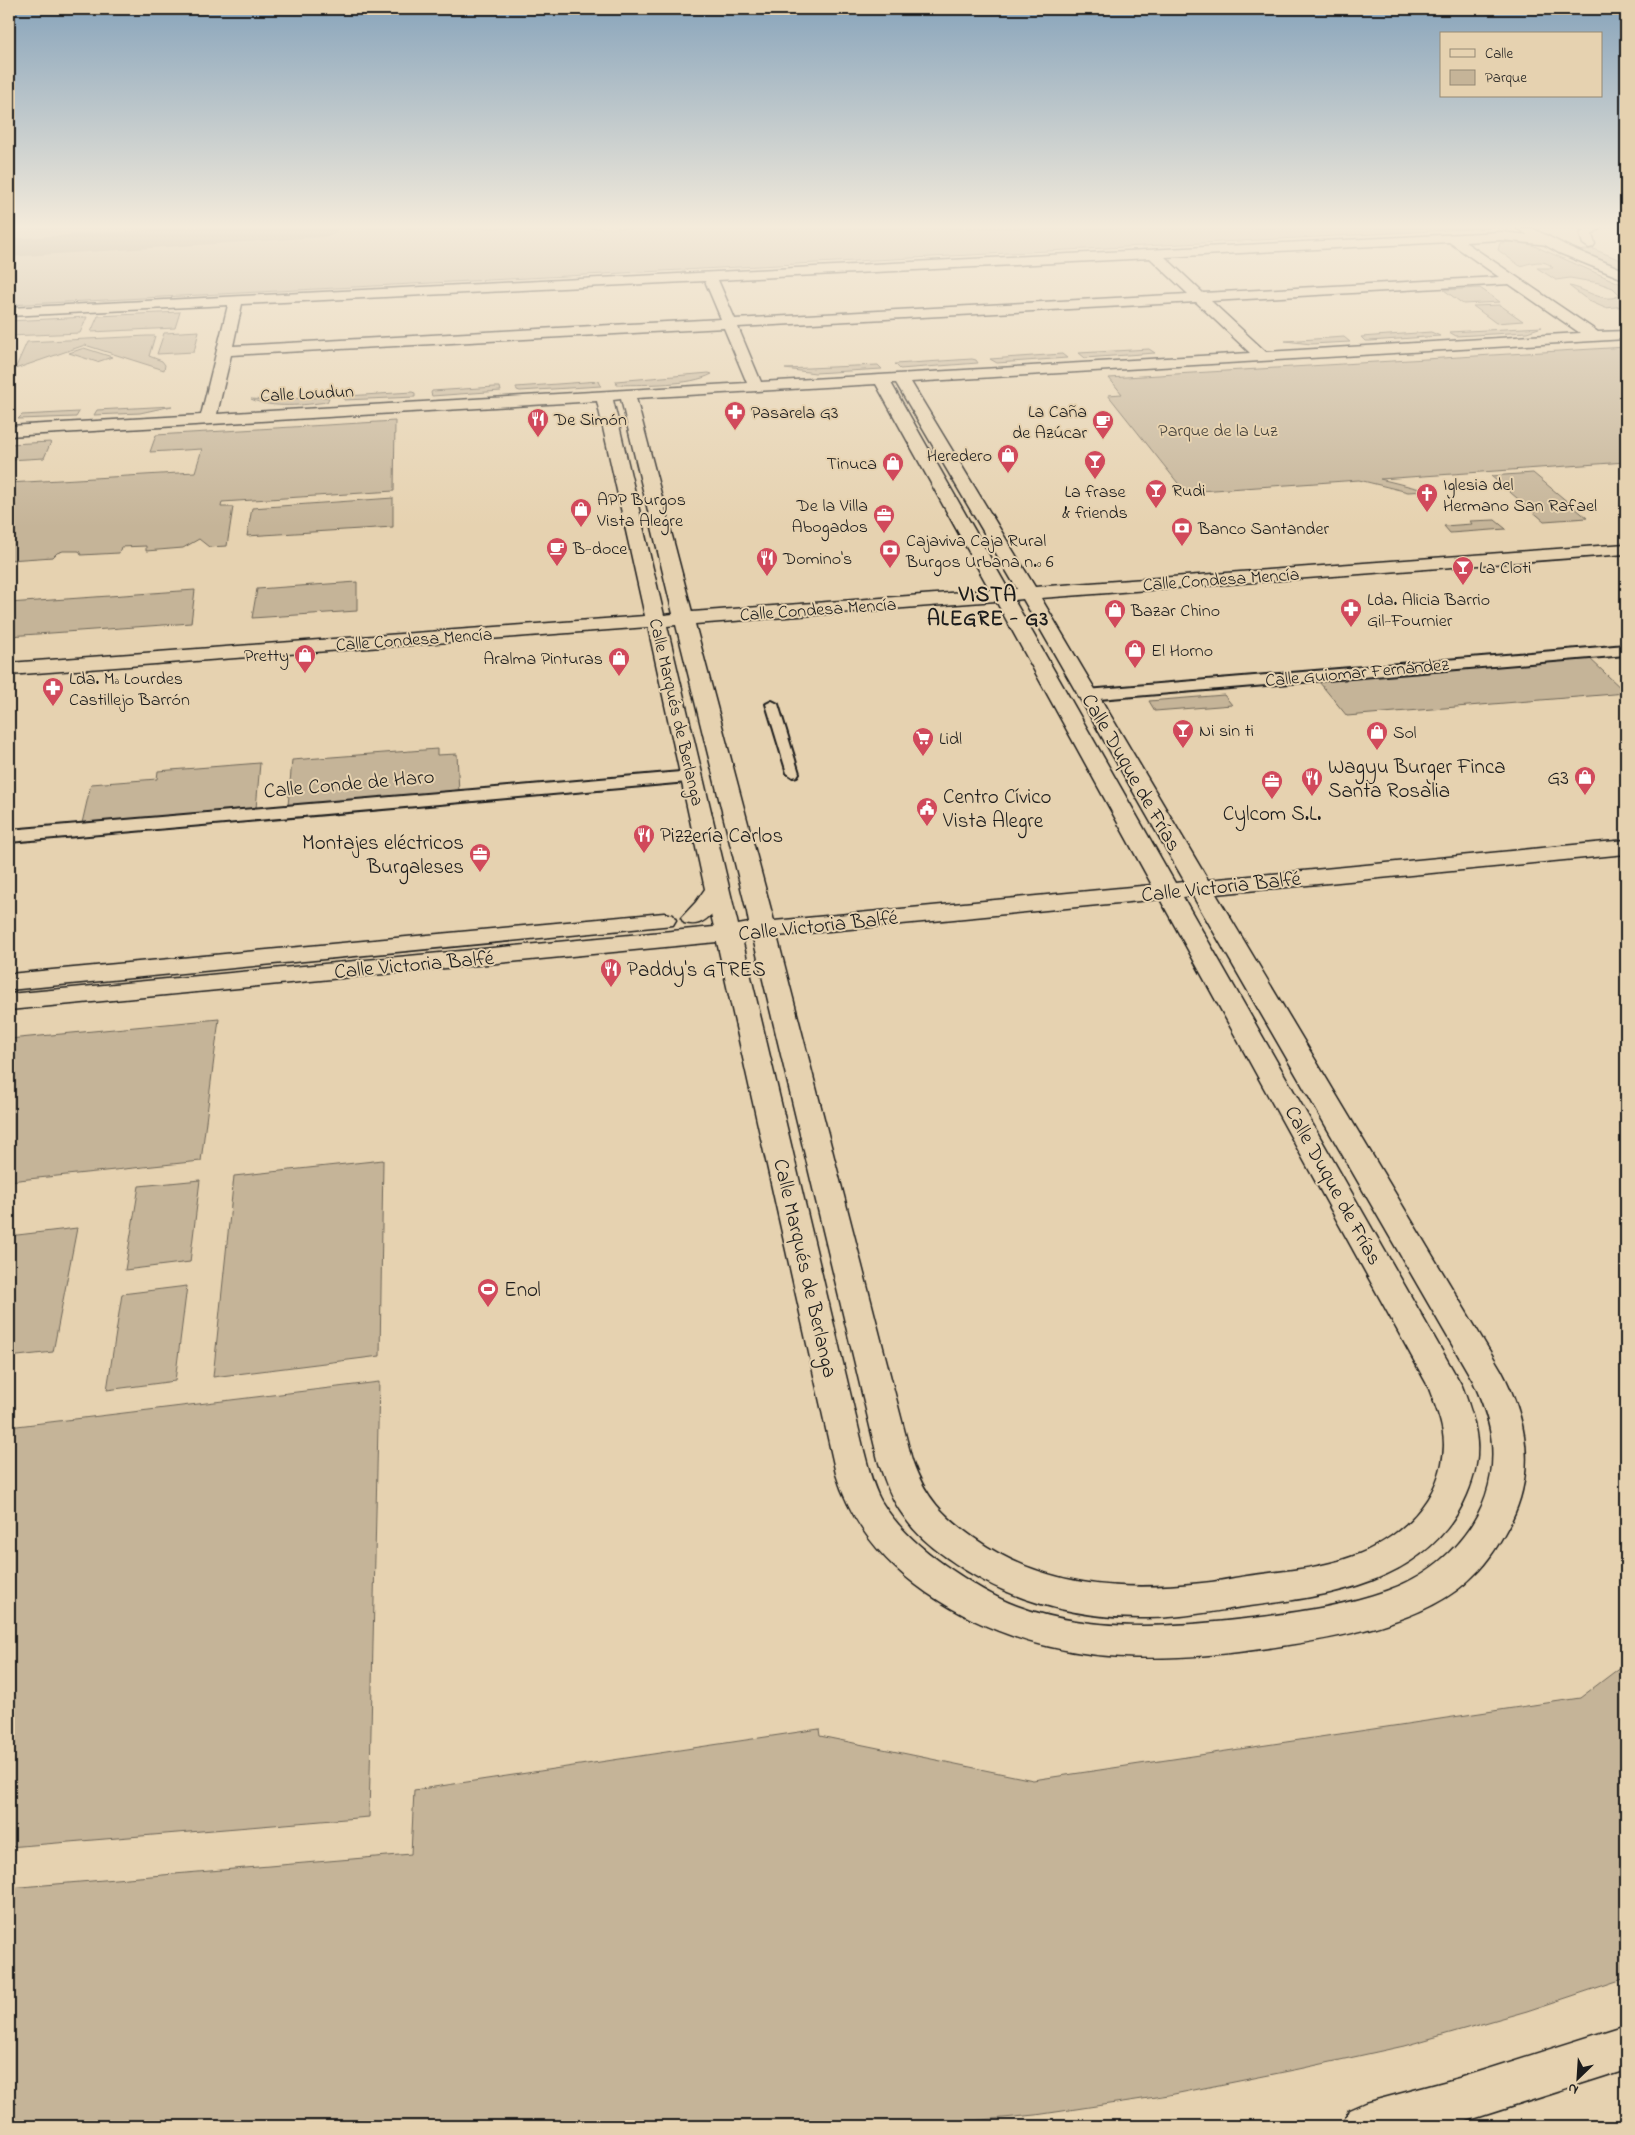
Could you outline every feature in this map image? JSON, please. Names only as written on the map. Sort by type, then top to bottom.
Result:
[{"type":"street","points":[[208,419],[230,328]]},
{"type":"street","points":[[224,351],[645,328]]},
{"type":"street","points":[[731,328],[756,386]]},
{"type":"street","points":[[1232,328],[1262,356]]},
{"type":"street","points":[[1546,340],[1556,336],[1565,328]]},
{"type":"street","points":[[1582,328],[1595,337]]},
{"type":"street","name":"Calle Loudun","points":[[9,431],[1626,335]]},
{"type":"street","points":[[1206,360],[1229,351],[1240,342],[1241,336]]},
{"type":"street","points":[[701,390],[731,378],[747,365]]},
{"type":"street","points":[[918,406],[920,396],[928,386],[957,374]]},
{"type":"street","name":"Calle Duque de Frías","points":[[901,378],[1489,1379],[1500,1403],[1510,1447],[1510,1466],[1505,1492],[1493,1523],[1481,1544],[1459,1567],[1427,1590],[1396,1604],[1362,1615],[1313,1626],[1233,1638],[1182,1642],[1096,1642],[1049,1633],[1007,1620],[970,1603]]},
{"type":"street","name":"Calle Duque de Frías","points":[[881,379],[1445,1386],[1457,1418],[1461,1444],[1458,1472],[1448,1498],[1440,1512],[1417,1536],[1393,1555],[1363,1568],[1329,1578],[1204,1598],[1130,1603],[1076,1599],[1020,1582],[990,1568]]},
{"type":"street","name":"Calle Duque de Frías","points":[[826,382],[869,390],[888,398],[897,407]]},
{"type":"street","points":[[634,423],[648,405],[684,391]]},
{"type":"street","name":"Calle Marqués de Berlanga","points":[[627,394],[898,1468],[909,1496],[928,1521],[956,1545],[990,1568]]},
{"type":"street","name":"Calle Marqués de Berlanga","points":[[604,396],[846,1447],[870,1515],[887,1537],[909,1559],[938,1582],[970,1603]]},
{"type":"street","points":[[155,422],[188,411],[213,398]]},
{"type":"street","points":[[548,399],[588,406],[603,414],[610,424]]},
{"type":"street","name":"Calle Condesa Mencía","points":[[9,669],[653,609],[710,617],[999,590],[1626,538]]},
{"type":"street","name":"Calle Condesa Mencía","points":[[1026,588],[1054,592],[1626,550]]},
{"type":"street","points":[[972,587],[986,566]]},
{"type":"street","name":"Calle Condesa Mencía","points":[[683,613],[972,587],[999,590]]},
{"type":"street","points":[[1044,620],[1043,605],[1054,592]]},
{"type":"street","name":"Calle Condesa Mencía","points":[[9,657],[653,609]]},
{"type":"street","name":"Calle Marqués de Berlanga","points":[[690,644],[696,630],[710,617]]},
{"type":"street","name":"Calle Guiomar Fernández","points":[[1087,695],[1626,650]]},
{"type":"street","name":"Calle Conde de Haro","points":[[9,836],[692,777]]},
{"type":"street","name":"Calle Victoria Balfé","points":[[761,921],[788,928],[1626,828]]},
{"type":"street","name":"Calle Duque de Frías","points":[[1133,877],[1138,863],[1139,841]]},
{"type":"street","name":"Calle Victoria Balfé","points":[[1196,880],[1232,886],[1626,847]]},
{"type":"street","name":"Calle Victoria Balfé","points":[[9,1002],[761,921],[1133,877],[1163,883]]},
{"type":"street","points":[[1222,924],[1224,902],[1232,886]]},
{"type":"street","points":[[692,918],[705,907],[718,888]]},
{"type":"street","name":"Calle Victoria Balfé","points":[[9,982],[692,918],[726,924]]},
{"type":"street","name":"Calle Marqués de Berlanga","points":[[772,965],[777,942],[788,928]]},
{"type":"street","points":[[1365,2126],[1459,2101],[1626,2047]]},
{"type":"lane","points":[[772,704],[792,773]]},
{"type":"green space","points":[[9,328],[82,328],[80,333],[9,336]]},
{"type":"green space","points":[[93,328],[175,328],[175,328],[91,332]]},
{"type":"green space","points":[[1540,328],[1527,332],[1456,336],[1449,332]]},
{"type":"green space","points":[[199,331],[194,352],[157,354],[164,333]]},
{"type":"green space","points":[[1431,332],[1440,336],[1370,341],[1365,341],[1361,337]]},
{"type":"green space","points":[[155,336],[149,356],[162,361],[165,365],[164,370],[85,345],[15,369],[27,342]]},
{"type":"green space","points":[[1344,337],[1350,342],[1311,344],[1285,341]]},
{"type":"green space","name":"Parque de la Luz","points":[[1626,347],[1626,462],[1380,479],[1428,491],[1408,492],[1359,480],[1185,492],[1108,395],[1122,394],[1109,378]]},
{"type":"green space","points":[[84,348],[112,357],[97,362],[69,353]]},
{"type":"green space","points":[[1149,349],[1155,353],[1085,358],[1079,353]]},
{"type":"green space","points":[[1062,354],[1067,358],[997,363],[990,359]]},
{"type":"green space","points":[[972,359],[978,363],[900,369],[895,364]]},
{"type":"green space","points":[[878,365],[882,369],[815,373],[785,369]]},
{"type":"green space","points":[[712,374],[692,381],[668,384],[617,385],[616,381]]},
{"type":"green space","points":[[599,381],[601,386],[520,391],[516,387]]},
{"type":"green space","points":[[500,387],[501,391],[432,396],[431,393],[432,391]]},
{"type":"green space","points":[[415,393],[415,397],[344,400],[344,397],[347,396]]},
{"type":"green space","points":[[329,398],[327,402],[288,405],[268,404],[251,399],[269,400]]},
{"type":"green space","points":[[172,406],[140,413],[94,415],[97,410]]},
{"type":"green space","points":[[79,412],[76,417],[18,419],[22,415]]},
{"type":"green space","points":[[395,421],[394,491],[222,502],[221,507],[233,507],[227,546],[209,547],[199,539],[183,548],[146,551],[146,546],[121,547],[119,553],[81,555],[79,551],[63,551],[53,557],[9,560],[9,483],[195,472],[202,449],[150,452],[156,435]]},
{"type":"green space","points":[[51,442],[44,458],[9,460],[9,444]]},
{"type":"green space","points":[[1533,473],[1587,518],[1544,521],[1491,476]]},
{"type":"green space","points":[[393,498],[393,527],[247,536],[252,508]]},
{"type":"green space","points":[[1495,520],[1506,529],[1450,533],[1444,526],[1472,524],[1470,521]]},
{"type":"green space","points":[[357,582],[357,611],[252,618],[257,589]]},
{"type":"green space","points":[[195,590],[191,623],[9,636],[9,603]]},
{"type":"green space","points":[[1586,655],[1626,693],[1347,716],[1315,677]]},
{"type":"green space","points":[[1224,695],[1232,705],[1155,711],[1149,701]]},
{"type":"green space","points":[[437,749],[437,755],[457,754],[459,792],[288,806],[292,760]]},
{"type":"green space","points":[[260,763],[256,809],[82,823],[91,784],[157,779],[158,771]]},
{"type":"green space","points":[[219,1019],[201,1161],[9,1181],[9,1039]]},
{"type":"green space","points":[[383,1160],[380,1356],[213,1377],[234,1176]]},
{"type":"green space","points":[[200,1180],[190,1262],[125,1270],[139,1186]]},
{"type":"green space","points":[[77,1228],[53,1352],[9,1357],[9,1236]]},
{"type":"green space","points":[[187,1286],[175,1381],[107,1390],[122,1294]]},
{"type":"green space","points":[[379,1382],[369,1817],[9,1847],[9,1427]]},
{"type":"green space","points":[[1626,1663],[1626,1978],[1527,2011],[1404,2046],[1169,2095],[1036,2115],[916,2126],[9,2126],[9,1888],[411,1854],[414,1790],[819,1729],[820,1736],[1033,1780],[1580,1698]]},
{"type":"place","name":"Pasarela G3","points":[[735,431]]},
{"type":"place","name":"De Simón","points":[[538,438]]},
{"type":"place","name":"La Caña de Azúcar","points":[[1103,440]]},
{"type":"place","name":"Heredero","points":[[1008,474]]},
{"type":"place","name":"La frase & friends","points":[[1095,480]]},
{"type":"place","name":"Tinuca","points":[[893,482]]},
{"type":"place","name":"Rudi","points":[[1156,509]]},
{"type":"place","name":"Iglesia del Hermano San Rafael","points":[[1427,513]]},
{"type":"place","name":"APP Burgos Vista Alegre","points":[[581,528]]},
{"type":"place","name":"De la Villa Abogados","points":[[884,534]]},
{"type":"place","name":"Banco Santander","points":[[1182,547]]},
{"type":"place","name":"B-doce","points":[[557,567]]},
{"type":"place","name":"Cajaviva Caja Rural Burgos Urbana n.º 6","points":[[890,569]]},
{"type":"place","name":"Domino's","points":[[767,577]]},
{"type":"place","name":"La Cloti","points":[[1463,586]]},
{"type":"place","name":"Lda. Alicia Barrio Gil-Fournier","points":[[1351,628]]},
{"type":"place","name":"Bazar Chino","points":[[1115,629]]},
{"type":"place","name":"El Horno","points":[[1135,669]]},
{"type":"place","name":"Pretty","points":[[305,674]]},
{"type":"place","name":"Aralma Pinturas","points":[[619,677]]},
{"type":"place","name":"Lda. Mª Lourdes Castillejo Barrón","points":[[53,707]]},
{"type":"place","name":"Ni sin ti","points":[[1183,749]]},
{"type":"place","name":"Sol","points":[[1377,751]]},
{"type":"place","name":"Lidl","points":[[923,757]]},
{"type":"place","name":"G3","points":[[1585,796]]},
{"type":"place","name":"Wagyu Burger Finca Santa Rosalia","points":[[1312,797]]},
{"type":"place","name":"Cylcom S.L.","points":[[1272,800]]},
{"type":"place","name":"Centro Cívico Vista Alegre","points":[[927,827]]},
{"type":"place","name":"Pizzería Carlos","points":[[644,854]]},
{"type":"place","name":"Montajes eléctricos Burgaleses","points":[[480,873]]},
{"type":"place","name":"Paddy's GTRES","points":[[611,988]]},
{"type":"place","name":"Enol","points":[[488,1308]]},
{"type":"district","name":"VISTA ALEGRE - G3","points":[[988,606]]}]
